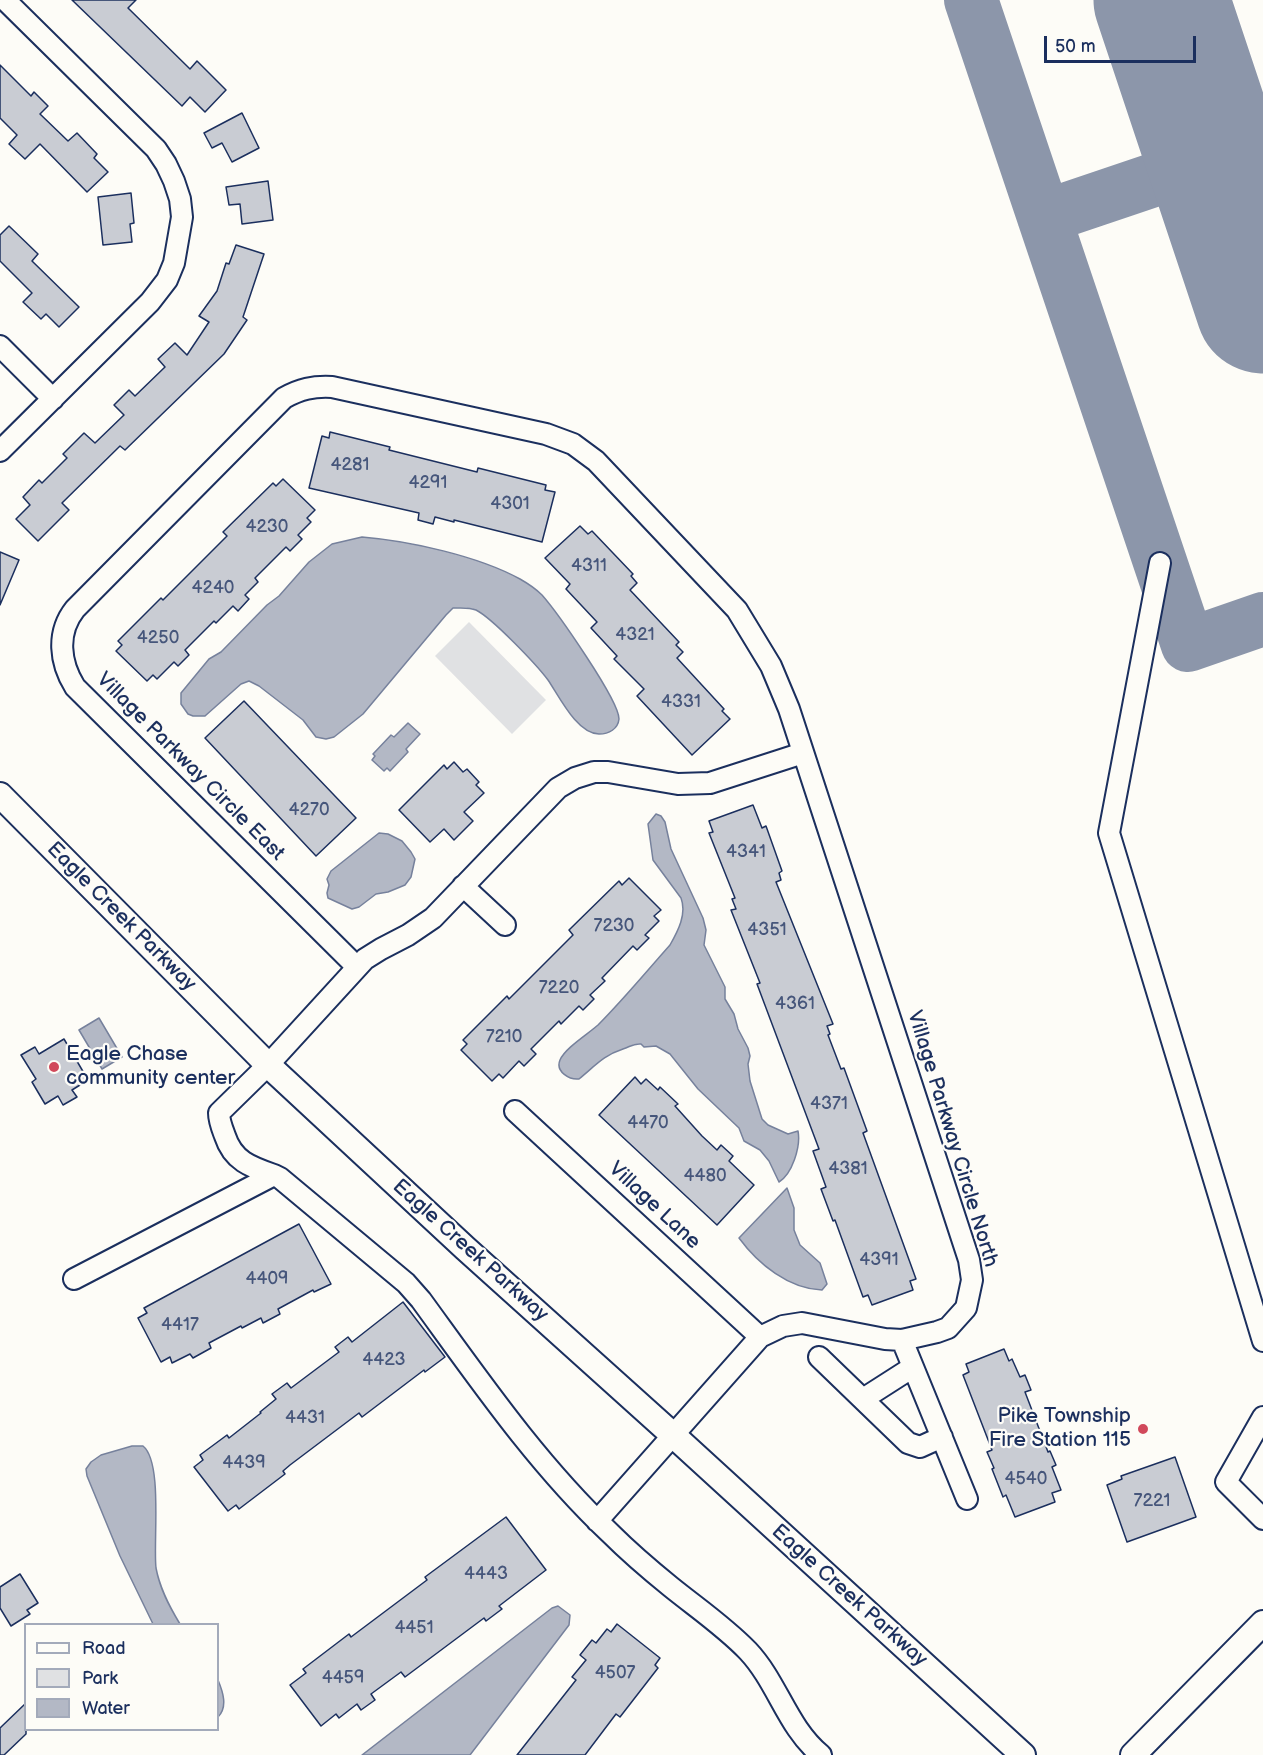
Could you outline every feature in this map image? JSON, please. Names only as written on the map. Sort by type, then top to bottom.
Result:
[{"type":"main road","name":"Eagle Creek Parkway","points":[[0,795],[268,1065],[465,1248],[1023,1755]]},
{"type":"main road","points":[[1133,1755],[1263,1623]]},
{"type":"street","points":[[0,451],[150,302],[166,280],[174,263],[182,226],[181,208],[174,181],[156,149],[5,0]]},
{"type":"street","points":[[0,346],[53,399]]},
{"type":"street","name":"Village Parkway Circle East","points":[[357,967],[75,687],[66,671],[62,652],[66,626],[75,609],[289,394],[301,389],[332,387],[552,436],[584,451],[737,610],[775,674],[803,753]]},
{"type":"street","points":[[1160,562],[1109,833],[1263,1341]]},
{"type":"street","points":[[803,753],[710,783],[678,784],[608,772],[594,772],[575,778],[558,789],[433,918],[408,935],[376,951],[357,967],[268,1065],[219,1113],[227,1144],[233,1154],[246,1164],[285,1181],[406,1283],[531,1449],[597,1521],[749,1652],[775,1688],[798,1730],[821,1755]]},
{"type":"street","name":"Village Parkway Circle North","points":[[674,1436],[760,1337],[783,1326],[806,1323],[885,1339],[902,1340],[944,1329],[962,1315],[970,1296],[971,1270],[803,753]]},
{"type":"street","points":[[463,886],[505,924]]},
{"type":"street","name":"Village Lane","points":[[515,1111],[760,1337]]},
{"type":"street","points":[[74,1280],[274,1175]]},
{"type":"street","points":[[902,1340],[967,1499]]},
{"type":"street","points":[[819,1357],[908,1443],[920,1447],[942,1437]]},
{"type":"street","points":[[863,1399],[913,1367]]},
{"type":"street","points":[[1263,1417],[1226,1482],[1263,1519]]},
{"type":"street","points":[[597,1521],[674,1436]]},
{"type":"green space","points":[[469,622],[546,700],[512,734],[435,656]]},
{"type":"water","points":[[362,537],[422,546],[464,557],[503,571],[534,588],[560,619],[599,676],[616,709],[619,719],[617,726],[603,734],[583,728],[569,713],[548,680],[514,642],[492,622],[471,608],[453,608],[363,714],[334,737],[326,739],[316,737],[303,720],[259,686],[249,681],[241,684],[205,716],[188,714],[181,704],[181,693],[209,659],[221,652],[267,605],[279,596],[309,562],[332,544]]},
{"type":"water","points":[[408,723],[420,734],[406,749],[408,752],[390,771],[387,768],[384,771],[372,760],[375,756],[373,754],[391,735],[394,737]]},
{"type":"water","points":[[656,814],[661,816],[665,822],[671,849],[703,918],[706,930],[704,945],[725,987],[725,999],[748,1048],[750,1081],[762,1119],[768,1125],[788,1134],[798,1131],[798,1145],[792,1167],[779,1182],[769,1161],[760,1150],[744,1141],[739,1128],[698,1089],[670,1054],[656,1046],[644,1047],[636,1044],[616,1051],[579,1079],[568,1077],[561,1072],[559,1064],[563,1055],[616,1006],[670,945],[679,928],[683,910],[681,898],[653,860],[648,824]]},
{"type":"water","points":[[379,833],[388,834],[402,841],[415,859],[411,877],[405,885],[376,894],[359,907],[352,909],[328,898],[327,879],[331,871]]},
{"type":"water","points":[[99,1018],[122,1057],[102,1069],[79,1030]]},
{"type":"water","points":[[787,1188],[794,1208],[794,1230],[800,1245],[820,1263],[827,1284],[822,1290],[810,1289],[786,1280],[765,1266],[739,1238]]},
{"type":"water","points":[[132,1446],[143,1446],[149,1455],[155,1485],[156,1568],[165,1597],[179,1623],[153,1623],[120,1556],[87,1476],[86,1469],[101,1455]]},
{"type":"water","points":[[558,1606],[570,1615],[569,1625],[470,1755],[362,1755],[552,1608]]},
{"type":"water","points":[[219,1683],[224,1704],[219,1716]]},
{"type":"building","points":[[72,0],[136,0],[128,8],[190,69],[197,61],[226,90],[205,112],[190,97],[182,106]]},
{"type":"building","points":[[0,65],[31,96],[34,92],[48,106],[40,114],[68,141],[77,133],[97,154],[94,158],[108,172],[87,192],[40,144],[25,159],[9,144],[17,135],[0,118]]},
{"type":"building","points":[[242,113],[259,148],[232,162],[222,143],[212,148],[204,133]]},
{"type":"building","points":[[268,181],[273,220],[242,224],[240,204],[229,205],[226,187]]},
{"type":"building","points":[[131,193],[134,223],[130,224],[132,242],[103,245],[98,197]]},
{"type":"building","points":[[9,226],[38,254],[32,261],[79,307],[59,327],[46,314],[41,319],[23,302],[32,293],[0,261],[0,235]]},
{"type":"building","points":[[236,245],[264,254],[243,317],[247,320],[224,354],[125,450],[120,446],[62,503],[69,510],[38,541],[16,519],[30,505],[23,497],[39,480],[42,483],[67,458],[63,454],[84,433],[95,443],[124,415],[114,405],[129,390],[135,396],[165,367],[158,359],[175,343],[187,355],[209,322],[199,316],[217,291],[226,263],[229,264]]},
{"type":"building","points":[[330,432],[390,447],[389,450],[477,472],[478,468],[546,485],[545,490],[555,492],[542,542],[454,520],[454,522],[435,517],[433,524],[418,520],[419,513],[309,488],[322,436],[329,438]]},
{"type":"building","points":[[283,479],[315,510],[307,518],[311,522],[298,535],[302,539],[290,551],[286,547],[255,578],[258,582],[245,595],[249,599],[238,611],[233,606],[216,623],[214,621],[185,650],[189,655],[178,666],[174,662],[157,679],[153,675],[147,681],[116,651],[122,645],[118,641],[227,536],[223,532],[273,483],[276,486]]},
{"type":"building","points":[[580,526],[588,534],[592,531],[633,574],[631,576],[637,583],[630,590],[679,642],[676,645],[683,652],[677,658],[724,709],[722,711],[730,719],[692,755],[637,696],[644,689],[614,659],[617,656],[591,628],[597,622],[566,589],[570,584],[545,558]]},
{"type":"building","points":[[0,552],[19,560],[0,605]]},
{"type":"building","points":[[244,701],[356,818],[316,856],[205,738]]},
{"type":"building","points":[[454,762],[463,772],[467,769],[479,782],[476,785],[484,793],[464,812],[473,821],[454,840],[444,829],[430,842],[399,810],[444,765],[447,769]]},
{"type":"building","points":[[753,805],[762,828],[766,826],[782,871],[779,873],[781,880],[776,882],[833,1024],[827,1026],[830,1034],[828,1035],[841,1069],[844,1068],[867,1131],[863,1133],[916,1279],[910,1281],[913,1290],[872,1305],[868,1295],[863,1297],[835,1220],[833,1221],[821,1189],[826,1187],[813,1151],[819,1149],[757,984],[760,983],[731,910],[736,909],[732,899],[735,898],[709,833],[713,832],[709,821]]},
{"type":"building","points":[[629,878],[661,910],[654,916],[659,921],[645,935],[649,938],[637,950],[633,946],[602,978],[605,981],[590,995],[594,999],[583,1010],[579,1006],[561,1024],[559,1021],[531,1049],[536,1054],[524,1066],[519,1061],[503,1078],[499,1074],[492,1081],[461,1050],[467,1044],[463,1040],[507,996],[509,999],[573,935],[569,930],[619,881],[622,885]]},
{"type":"building","name":"Eagle Chase community center","points":[[64,1039],[88,1080],[72,1090],[77,1097],[63,1105],[58,1096],[45,1104],[32,1082],[36,1079],[21,1055],[35,1047],[39,1054]]},
{"type":"building","points":[[635,1077],[641,1084],[646,1079],[658,1090],[660,1087],[678,1104],[675,1106],[702,1136],[717,1150],[721,1145],[733,1156],[729,1161],[754,1185],[717,1225],[599,1115]]},
{"type":"building","points":[[299,1224],[331,1284],[314,1292],[313,1290],[278,1309],[280,1314],[263,1323],[261,1318],[209,1343],[211,1348],[193,1358],[190,1354],[172,1363],[170,1357],[161,1362],[138,1318],[147,1313],[144,1308]]},
{"type":"building","points":[[403,1302],[445,1357],[362,1417],[359,1413],[290,1465],[283,1471],[285,1474],[239,1509],[236,1505],[228,1511],[194,1467],[203,1460],[200,1455],[227,1435],[229,1438],[261,1413],[276,1399],[272,1394],[287,1383],[291,1388],[339,1352],[335,1347],[348,1337],[352,1342]]},
{"type":"building","points":[[1004,1349],[1009,1361],[1012,1359],[1020,1377],[1025,1375],[1031,1390],[1025,1392],[1048,1452],[1050,1451],[1056,1465],[1052,1467],[1061,1490],[1052,1493],[1055,1502],[1015,1517],[1006,1495],[1003,1497],[992,1469],[994,1468],[987,1452],[992,1450],[963,1375],[969,1372],[966,1364]]},
{"type":"building","points":[[1175,1457],[1196,1517],[1127,1542],[1107,1485],[1122,1479],[1121,1476]]},
{"type":"building","points":[[506,1517],[546,1570],[499,1606],[502,1609],[486,1621],[484,1618],[405,1677],[401,1672],[371,1694],[375,1700],[361,1710],[357,1704],[339,1718],[336,1714],[321,1726],[290,1685],[306,1673],[303,1669],[349,1634],[351,1637],[427,1580],[425,1577]]},
{"type":"building","points":[[20,1574],[38,1603],[27,1610],[30,1614],[11,1626],[0,1608],[0,1587]]},
{"type":"building","points":[[617,1624],[660,1658],[655,1665],[658,1668],[620,1717],[616,1714],[585,1755],[517,1755],[576,1680],[572,1677],[586,1660],[580,1655],[592,1640],[596,1643],[607,1629],[611,1632]]},
{"type":"building","points":[[24,1705],[26,1734],[4,1755],[0,1755],[0,1728]]},
{"type":"taxiway","points":[[971,0],[1188,645],[1263,619]]},
{"type":"taxiway","points":[[1044,217],[1263,143]]},
{"type":"runway","points":[[1161,0],[1263,306]]},
{"type":"place","name":"Eagle Chase community center","points":[[54,1067]]},
{"type":"place","name":"Pike Township Fire Station 115","points":[[1143,1429]]}]
